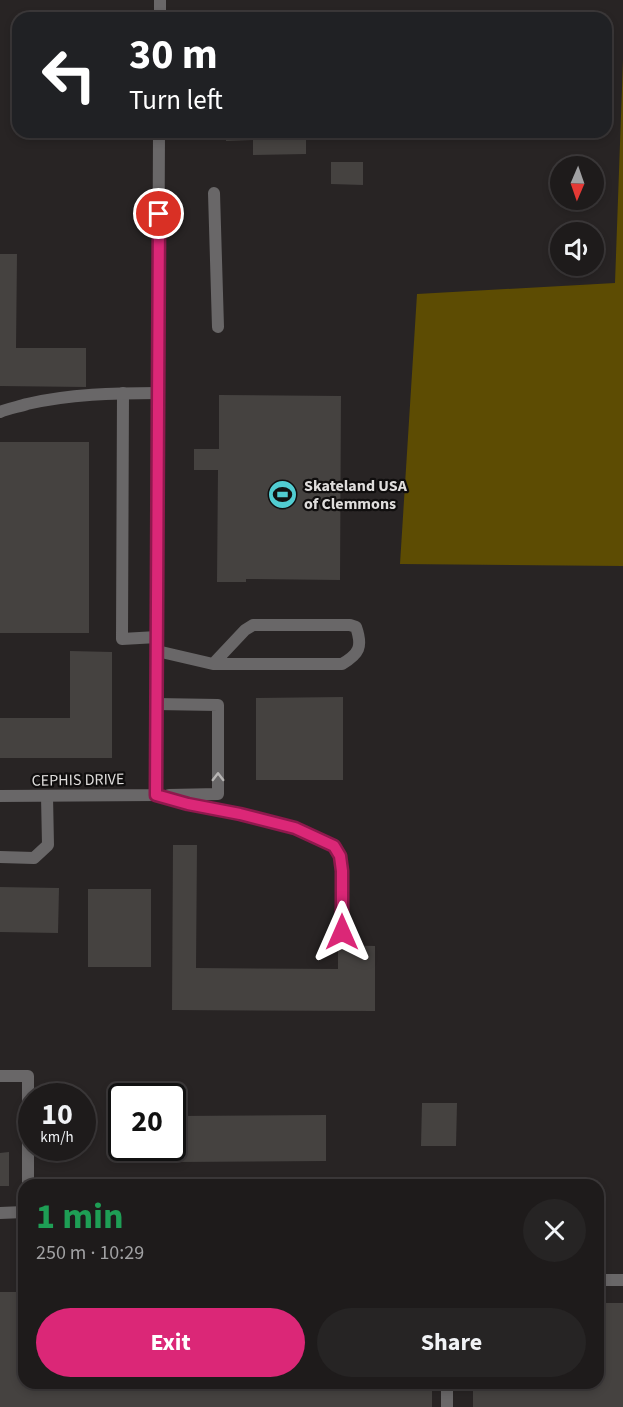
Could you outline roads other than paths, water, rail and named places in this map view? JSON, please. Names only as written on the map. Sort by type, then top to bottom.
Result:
[{"type":"street","points":[[159,138],[156,795],[295,828],[334,846],[340,856],[342,871],[342,932]]},
{"type":"street","points":[[214,193],[218,327]]},
{"type":"street","points":[[123,393],[122,639],[157,637]]},
{"type":"street","points":[[0,412],[45,400],[86,394],[158,393]]},
{"type":"street","points":[[157,651],[213,664],[342,664],[354,657],[359,637],[356,627],[350,625],[253,625],[245,630],[213,664]]},
{"type":"street","name":"CEPHIS DRIVE","points":[[0,796],[218,794],[218,705],[156,704]]},
{"type":"street","points":[[0,857],[34,858],[48,845],[47,796]]},
{"type":"street","points":[[0,1076],[28,1076],[28,1179]]},
{"type":"street","points":[[0,1213],[18,1212]]},
{"type":"street","points":[[604,1280],[623,1280]]},
{"type":"street","points":[[447,1389],[447,1407]]},
{"type":"place","name":"Skateland USA of Clemmons","points":[[283,494]]}]
